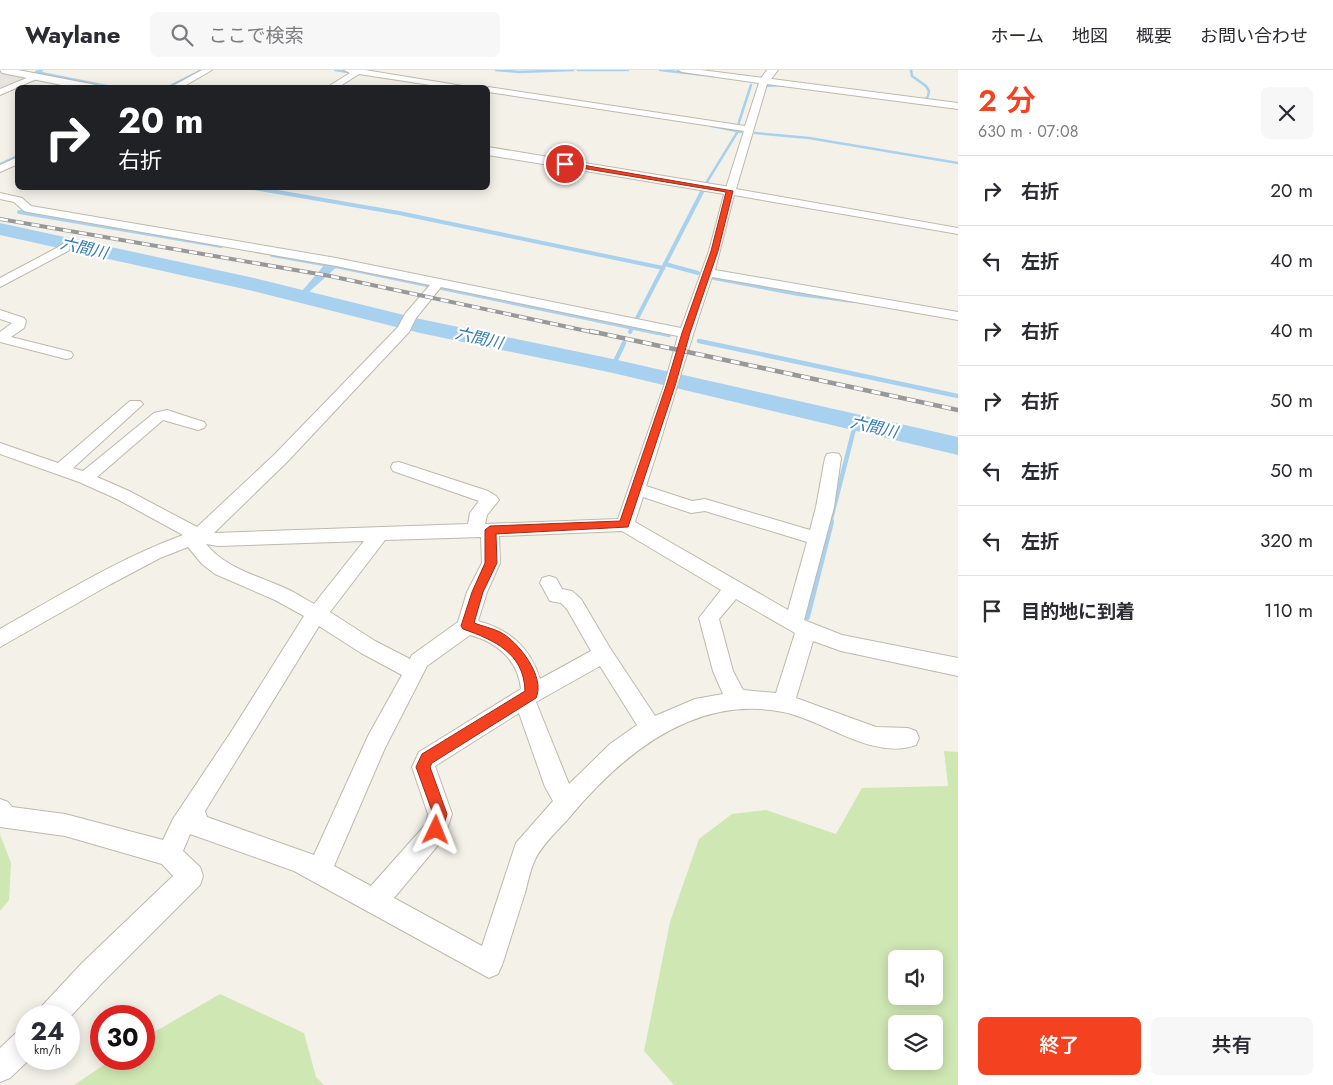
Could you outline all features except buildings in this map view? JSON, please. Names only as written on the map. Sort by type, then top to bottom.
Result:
[{"type":"street","points":[[2,70],[35,74],[83,85]]},
{"type":"street","points":[[179,85],[208,70]]},
{"type":"street","points":[[682,70],[958,106]]},
{"type":"street","points":[[624,524],[673,379],[706,272],[715,251],[744,129],[764,81],[773,70]]},
{"type":"street","points":[[334,85],[355,71],[450,85]]},
{"type":"street","points":[[0,92],[35,74]]},
{"type":"street","points":[[490,90],[657,114],[744,129]]},
{"type":"street","points":[[490,151],[958,231]]},
{"type":"street","points":[[0,169],[15,162]]},
{"type":"street","points":[[0,196],[18,200],[28,209],[297,255],[436,285],[686,333]]},
{"type":"street","points":[[0,283],[64,248]]},
{"type":"street","points":[[706,272],[958,316]]},
{"type":"street","points":[[0,640],[104,578],[154,553],[196,538],[281,458],[407,323],[436,285]]},
{"type":"street","points":[[0,314],[19,321],[19,325],[4,335],[3,340],[66,355]]},
{"type":"street","points":[[61,469],[135,404]]},
{"type":"street","points":[[85,478],[159,416],[167,415],[198,425]]},
{"type":"street","points":[[0,448],[85,478],[123,495],[196,538],[218,540],[379,535],[624,524],[800,626],[841,643],[958,667]]},
{"type":"street","points":[[784,702],[816,538],[825,507],[833,458]]},
{"type":"street","points":[[319,872],[376,743],[419,662],[467,626],[477,592],[491,563],[479,512],[490,500],[482,495],[399,467]]},
{"type":"street","points":[[636,489],[691,507],[706,505],[816,538]]},
{"type":"street","points":[[169,854],[180,827],[317,614],[379,535]]},
{"type":"street","points":[[196,538],[208,559],[222,569],[282,595],[317,614],[368,647],[415,672]]},
{"type":"street","points":[[549,583],[557,596],[566,596],[574,604],[603,654],[651,728]]},
{"type":"street","points":[[734,588],[709,618],[723,671],[738,700]]},
{"type":"street","points":[[467,626],[496,636],[508,645],[527,668],[531,682],[528,696],[556,787],[568,801]]},
{"type":"street","points":[[374,902],[436,830],[440,814],[423,767],[427,759],[528,696],[603,654]]},
{"type":"street","points":[[193,809],[197,824],[300,861],[489,965],[525,852],[568,801],[618,751],[651,728],[696,708],[738,700],[784,702],[876,738],[908,738]]},
{"type":"street","points":[[0,810],[6,818],[65,824],[169,854],[191,876],[92,973],[62,1005]]},
{"type":"street","points":[[0,1068],[15,1054]]},
{"type":"shaded area","points":[[0,72],[27,77],[27,79],[0,90]]},
{"type":"green space","points":[[944,751],[958,752],[958,1085],[674,1085],[644,1051],[670,922],[699,839],[732,814],[766,810],[836,834],[862,788],[948,786]]},
{"type":"green space","points":[[0,834],[11,863],[9,900],[0,911]]},
{"type":"green space","points":[[220,994],[304,1033],[316,1077],[324,1085],[74,1085],[96,1070],[155,1070],[155,1032]]},
{"type":"water","points":[[326,263],[339,265],[309,292],[302,291]]},
{"type":"waterway","points":[[42,70],[36,72],[101,85]]},
{"type":"waterway","points":[[172,85],[202,70]]},
{"type":"waterway","points":[[335,70],[354,73]]},
{"type":"waterway","points":[[496,70],[519,72],[573,70]]},
{"type":"waterway","points":[[578,70],[628,70]]},
{"type":"waterway","points":[[660,70],[721,77]]},
{"type":"waterway","points":[[911,70],[912,76],[926,86],[929,91],[928,96],[921,104]]},
{"type":"waterway","points":[[738,131],[751,85]]},
{"type":"waterway","points":[[766,86],[782,85]]},
{"type":"waterway","points":[[712,126],[738,131]]},
{"type":"waterway","points":[[705,185],[738,131]]},
{"type":"waterway","points":[[755,133],[809,138],[958,163]]},
{"type":"waterway","points":[[0,164],[15,157]]},
{"type":"waterway","points":[[665,264],[706,184]]},
{"type":"waterway","points":[[266,190],[399,213],[663,268]]},
{"type":"waterway","points":[[19,212],[221,246]]},
{"type":"waterway","name":"六間川","points":[[0,229],[102,250],[420,326],[613,366],[958,446]]},
{"type":"waterway","points":[[272,255],[340,267],[632,328]]},
{"type":"waterway","points":[[663,268],[665,264]]},
{"type":"waterway","points":[[665,264],[698,273]]},
{"type":"waterway","points":[[632,328],[663,268]]},
{"type":"waterway","points":[[714,278],[798,294],[853,301]]},
{"type":"waterway","points":[[301,296],[310,286]]},
{"type":"waterway","points":[[630,332],[632,328]]},
{"type":"waterway","points":[[632,328],[658,333]]},
{"type":"waterway","points":[[652,331],[669,335]]},
{"type":"waterway","points":[[699,341],[958,396]]},
{"type":"waterway","points":[[613,366],[624,343]]},
{"type":"waterway","points":[[830,523],[856,421]]},
{"type":"waterway","points":[[807,617],[831,522]]},
{"type":"railway","points":[[0,219],[330,276],[596,333]]},
{"type":"railway","points":[[590,331],[958,410]]},
{"type":"route","points":[[436,830],[440,814],[423,767],[427,759],[532,694],[527,668],[508,645],[496,636],[467,626],[477,592],[491,563],[490,530],[624,524],[671,386],[706,272],[715,251],[730,191],[565,164]]}]
